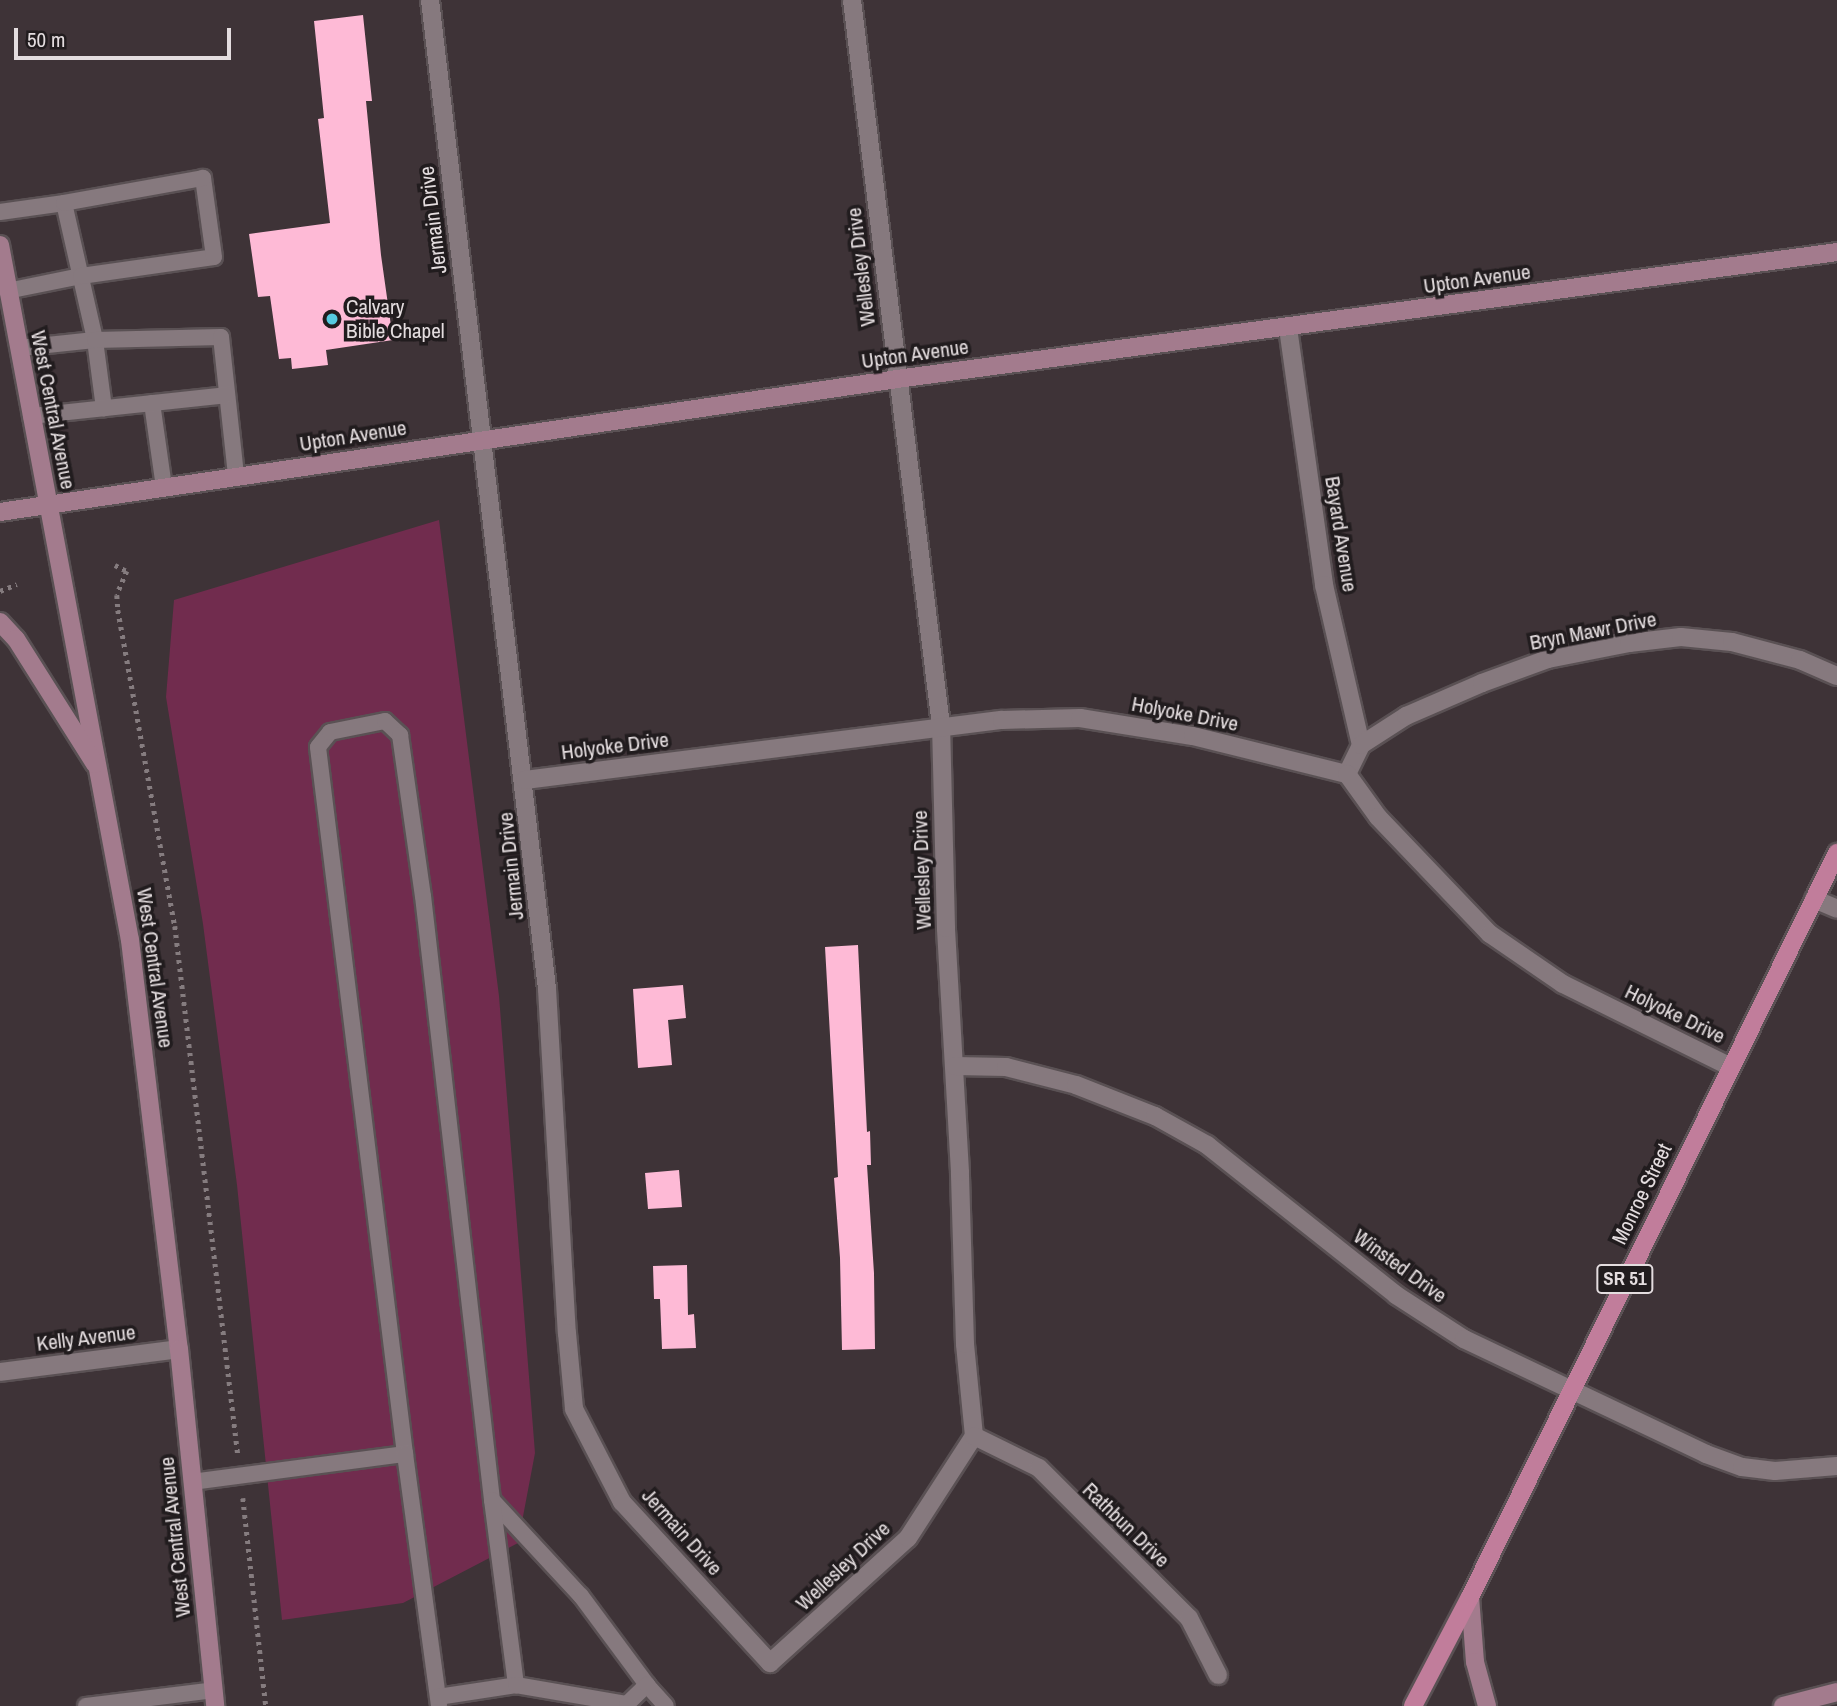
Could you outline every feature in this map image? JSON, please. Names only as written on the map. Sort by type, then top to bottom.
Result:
[{"type":"main road","name":"Monroe Street","points":[[1413,1706],[1470,1597],[1571,1387],[1837,853]]},
{"type":"street","name":"Jermain Drive","points":[[430,0],[525,780],[547,989],[567,1333],[574,1409],[622,1502],[770,1662]]},
{"type":"street","name":"Wellesley Drive","points":[[770,1662],[908,1538],[974,1436],[965,1345],[955,1066],[946,928],[941,726],[853,0]]},
{"type":"street","name":"West Central Avenue","points":[[0,244],[4,299],[19,348],[130,940],[179,1349],[214,1698]]},
{"type":"street","name":"Upton Avenue","points":[[0,512],[897,379],[1837,252]]},
{"type":"street","name":"Bayard Avenue","points":[[1289,328],[1324,585],[1361,745]]},
{"type":"street","points":[[0,622],[16,639],[101,774]]},
{"type":"street","name":"Bryn Mawr Drive","points":[[1361,745],[1406,716],[1482,682],[1548,659],[1629,643],[1681,637],[1732,642],[1800,660],[1837,676]]},
{"type":"street","name":"Holyoke Drive","points":[[525,780],[1002,720],[1080,718],[1193,736],[1347,774],[1378,817],[1490,933],[1563,984],[1731,1067]]},
{"type":"street","points":[[1347,774],[1361,745]]},
{"type":"street","points":[[1814,900],[1837,909]]},
{"type":"street","name":"Winsted Drive","points":[[955,1066],[1006,1067],[1076,1085],[1155,1116],[1208,1145],[1408,1302],[1464,1339],[1571,1387],[1706,1454],[1742,1467],[1774,1471],[1837,1466]]},
{"type":"street","name":"Kelly Avenue","points":[[0,1372],[179,1349]]},
{"type":"street","name":"Rathbun Drive","points":[[974,1436],[1038,1468],[1189,1618],[1218,1675]]},
{"type":"street","points":[[1470,1597],[1475,1662],[1487,1706]]},
{"type":"street","points":[[1783,1706],[1837,1692]]},
{"type":"lane","points":[[0,212],[203,178],[214,257],[80,276],[4,299]]},
{"type":"lane","points":[[64,203],[95,340],[104,408]]},
{"type":"lane","points":[[19,348],[95,340],[221,337],[236,476]]},
{"type":"lane","points":[[31,416],[227,395]]},
{"type":"lane","points":[[152,403],[164,487]]},
{"type":"lane","points":[[516,1685],[492,1500],[423,896],[400,735],[385,721],[330,732],[318,747],[405,1454],[439,1701],[516,1685],[627,1703],[647,1685]]},
{"type":"lane","points":[[192,1482],[405,1454]]},
{"type":"lane","points":[[492,1500],[581,1596],[647,1685],[666,1706]]},
{"type":"lane","points":[[86,1706],[214,1698]]},
{"type":"path","points":[[115,565],[127,572],[117,595],[118,610],[175,926],[266,1706]]},
{"type":"path","points":[[0,591],[17,584]]},
{"type":"shaded area","points":[[439,520],[499,996],[535,1453],[518,1543],[403,1603],[282,1620],[237,1185],[203,924],[166,697],[174,600]]},
{"type":"building","points":[[363,15],[372,101],[366,101],[381,255],[393,340],[326,350],[328,365],[292,369],[291,358],[279,359],[270,296],[258,297],[249,234],[330,223],[318,119],[324,118],[314,21]]},
{"type":"building","points":[[858,945],[867,1132],[870,1131],[871,1165],[867,1165],[874,1273],[875,1349],[842,1350],[840,1258],[834,1178],[838,1177],[825,947]]},
{"type":"building","points":[[683,985],[686,1018],[668,1020],[672,1065],[638,1068],[633,989]]},
{"type":"building","points":[[679,1170],[682,1207],[648,1209],[645,1173]]},
{"type":"building","points":[[687,1265],[688,1315],[694,1314],[696,1348],[662,1349],[660,1299],[654,1299],[653,1266]]},
{"type":"place","name":"Calvary Bible Chapel","points":[[332,319]]}]
